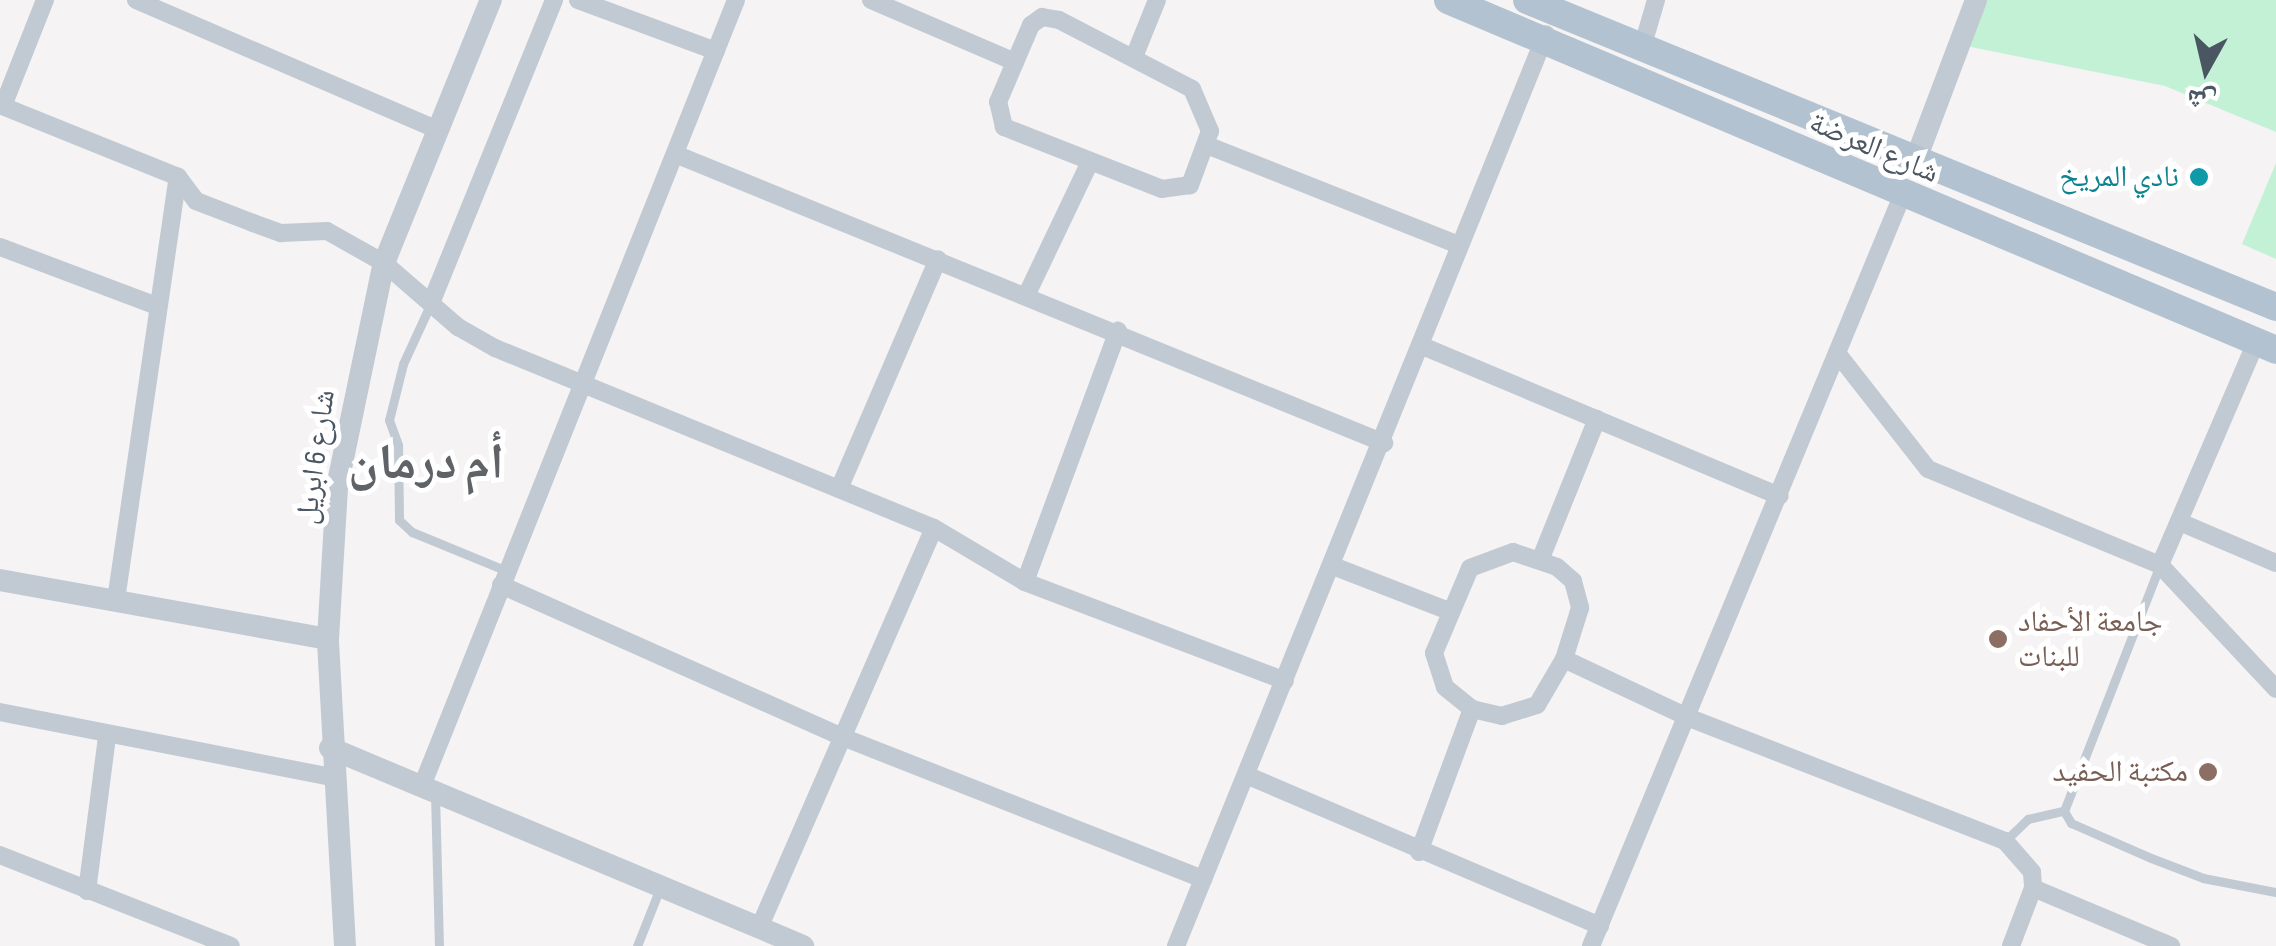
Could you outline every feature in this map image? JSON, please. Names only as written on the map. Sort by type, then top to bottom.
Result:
[{"type":"main road","name":"شارع العرضة","points":[[1448,0],[1902,196],[2266,346]]},
{"type":"main road","name":"شارع العرضة","points":[[1527,0],[2276,307]]},
{"type":"street","points":[[45,0],[1,105],[178,178],[196,201],[281,233],[327,232],[384,263],[431,303],[495,348],[934,528],[1025,582],[1285,681]]},
{"type":"street","points":[[136,0],[436,129]]},
{"type":"street","name":"شارع 6 ابريل","points":[[344,946],[330,748],[328,639],[337,487],[384,263],[491,0]]},
{"type":"street","points":[[431,303],[554,0]]},
{"type":"street","points":[[578,0],[716,52]]},
{"type":"street","points":[[429,789],[504,578],[736,0]]},
{"type":"street","points":[[871,0],[1016,62]]},
{"type":"street","points":[[1134,56],[1157,0]]},
{"type":"street","points":[[1642,48],[1656,0]]},
{"type":"street","points":[[1916,159],[1974,0]]},
{"type":"street","points":[[1176,946],[1384,444],[1459,245],[1555,12]]},
{"type":"street","points":[[1048,16],[1134,56],[1192,89],[1207,116],[1209,146],[1195,179],[1176,190],[1014,134],[1000,122],[996,110],[1031,26],[1048,16]]},
{"type":"street","points":[[1209,146],[1459,245]]},
{"type":"street","points":[[674,154],[1118,330],[1384,444]]},
{"type":"street","points":[[1027,294],[1090,162]]},
{"type":"street","points":[[116,600],[156,306],[178,178]]},
{"type":"street","points":[[1592,946],[1902,196]]},
{"type":"street","points":[[0,248],[156,306]]},
{"type":"street","points":[[839,489],[938,259]]},
{"type":"street","points":[[1025,582],[1118,330]]},
{"type":"street","points":[[1420,345],[1780,496]]},
{"type":"street","points":[[2160,565],[2266,346]]},
{"type":"street","points":[[1837,353],[1928,469],[2160,565],[2276,689]]},
{"type":"street","points":[[1542,558],[1597,420]]},
{"type":"street","points":[[2182,522],[2276,562]]},
{"type":"street","points":[[760,926],[846,738],[934,528]]},
{"type":"street","points":[[1513,552],[1542,558],[1574,581],[1580,608],[1564,659],[1537,704],[1525,713],[1502,716],[1472,709],[1435,672],[1449,611],[1470,568],[1513,552]]},
{"type":"street","points":[[1333,566],[1449,611]]},
{"type":"street","points":[[504,578],[846,738],[1203,879]]},
{"type":"street","points":[[0,580],[328,639]]},
{"type":"street","points":[[1564,659],[1687,717],[2005,841],[2032,872],[2034,888],[2011,946]]},
{"type":"street","points":[[1418,852],[1472,709]]},
{"type":"street","points":[[0,712],[335,778]]},
{"type":"street","points":[[87,891],[107,736]]},
{"type":"street","points":[[330,748],[760,926],[789,943]]},
{"type":"street","points":[[1246,774],[1418,852],[1600,926]]},
{"type":"street","points":[[0,855],[230,946]]},
{"type":"street","points":[[2034,888],[2171,946]]},
{"type":"lane","points":[[431,303],[403,364],[389,420],[398,445],[399,520],[412,532],[504,578]]},
{"type":"lane","points":[[2160,565],[2064,811],[2070,823],[2203,878],[2276,892]]},
{"type":"lane","points":[[429,789],[439,946]]},
{"type":"lane","points":[[2005,841],[2028,820],[2064,811]]},
{"type":"lane","points":[[638,946],[661,885]]},
{"type":"green space","points":[[1986,0],[2276,0],[2276,132],[2165,86],[1966,46]]},
{"type":"green space","points":[[2276,163],[2276,259],[2242,244]]},
{"type":"place","name":"نادي المريخ","points":[[2199,177]]},
{"type":"place","name":"جامعة الأحفاد للبنات","points":[[1998,639]]},
{"type":"place","name":"مكتبة الحفيد","points":[[2208,772]]},
{"type":"district","name":"أم درمان","points":[[426,464]]}]
